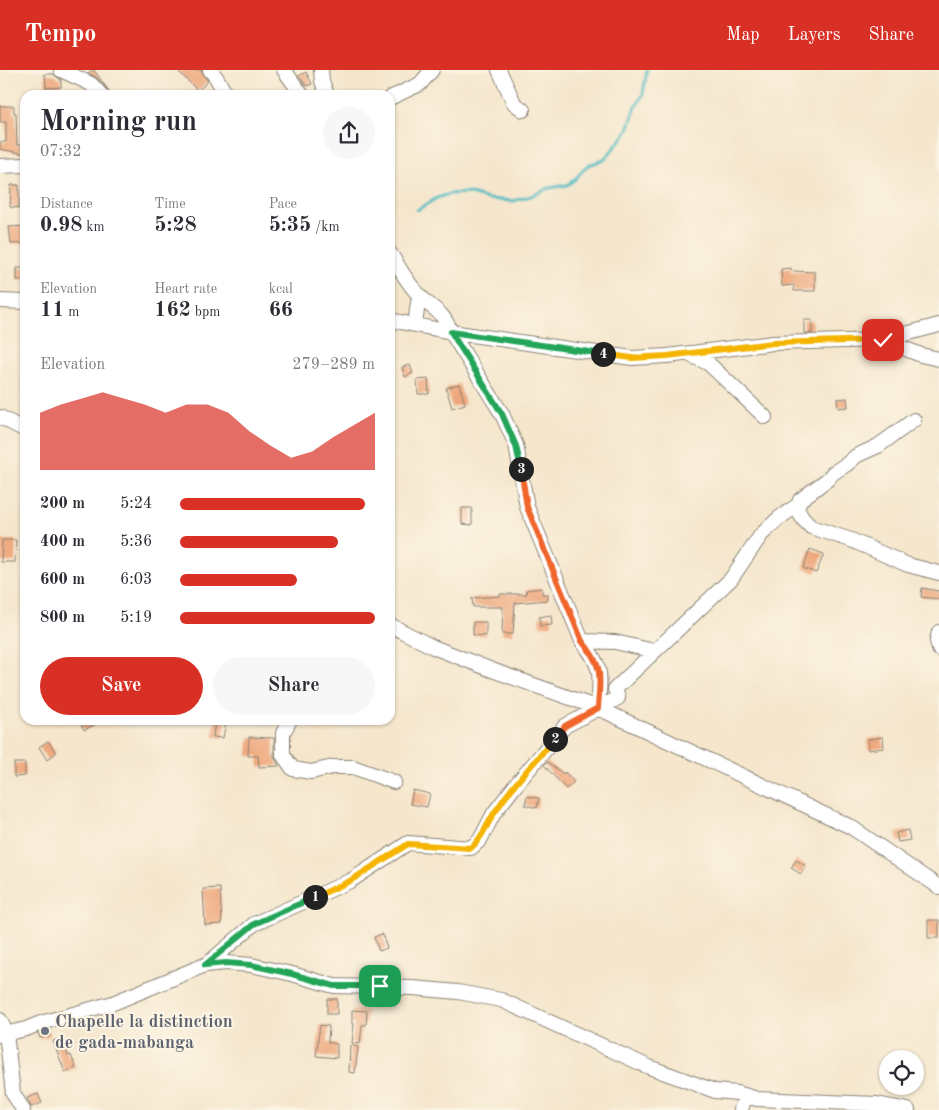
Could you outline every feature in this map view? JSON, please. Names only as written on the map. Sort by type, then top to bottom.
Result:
[{"type":"street","points":[[61,70],[91,84],[96,90]]},
{"type":"street","points":[[210,70],[223,90]]},
{"type":"street","points":[[284,70],[298,90]]},
{"type":"street","points":[[321,70],[325,90]]},
{"type":"street","points":[[395,96],[420,84],[432,70]]},
{"type":"street","points":[[499,70],[514,103],[523,110]]},
{"type":"street","points":[[0,166],[20,165]]},
{"type":"street","points":[[395,260],[419,296],[441,312],[447,320],[451,332],[502,414],[516,446],[527,507],[582,641],[594,656],[600,672],[598,708]]},
{"type":"street","points":[[415,324],[419,296]]},
{"type":"street","points":[[0,301],[20,302]]},
{"type":"street","points":[[395,321],[451,332],[632,358],[688,354],[773,343],[883,340],[939,325]]},
{"type":"street","points":[[883,340],[921,355],[939,359]]},
{"type":"street","points":[[688,354],[708,363],[765,417]]},
{"type":"street","points":[[0,417],[20,427]]},
{"type":"street","points":[[914,420],[878,446],[856,456],[848,464],[833,473],[800,500],[796,509],[811,527],[850,540],[908,565],[939,573]]},
{"type":"street","points":[[205,965],[254,924],[350,881],[408,844],[471,848],[480,840],[494,813],[565,726],[618,698],[615,689],[730,579],[761,535],[779,518],[798,505]]},
{"type":"street","points":[[395,627],[483,667],[598,708],[851,827],[939,887]]},
{"type":"street","points":[[939,632],[937,640],[939,649]]},
{"type":"street","points":[[582,641],[616,642],[654,652]]},
{"type":"street","points":[[287,725],[283,733],[283,755],[293,769],[310,772],[333,767],[353,767],[394,782]]},
{"type":"street","points":[[23,1110],[13,1094],[2,1030],[26,1029],[113,1003],[205,965],[226,963],[251,965],[334,986],[413,988],[458,992],[501,1000],[676,1078],[715,1091],[737,1093],[757,1099],[877,1104],[908,1110]]},
{"type":"street","points":[[741,1110],[744,1096]]},
{"type":"building","points":[[94,70],[108,90],[97,78],[88,73]]},
{"type":"building","points":[[177,70],[201,70],[208,81],[197,90]]},
{"type":"building","points":[[306,72],[312,84],[307,86],[299,76]]},
{"type":"building","points":[[45,74],[53,74],[61,80],[61,87],[46,88]]},
{"type":"building","points":[[0,106],[14,106],[17,145],[20,145],[20,153],[0,149],[0,142],[6,142],[6,122],[0,122]]},
{"type":"building","points":[[11,185],[19,185],[19,208],[10,207]]},
{"type":"building","points":[[20,226],[20,243],[11,244],[9,227]]},
{"type":"building","points":[[17,268],[20,268],[20,280],[17,280]]},
{"type":"building","points":[[791,268],[791,271],[815,272],[815,291],[794,291],[794,285],[782,286],[781,269]]},
{"type":"building","points":[[804,320],[812,320],[812,333],[804,333]]},
{"type":"building","points":[[410,365],[413,373],[405,377],[402,367]]},
{"type":"building","points":[[428,379],[429,394],[418,394],[417,380]]},
{"type":"building","points":[[459,384],[465,404],[452,408],[446,388]]},
{"type":"building","points":[[847,398],[848,407],[838,408],[837,399]]},
{"type":"building","points":[[462,508],[472,508],[472,525],[462,524]]},
{"type":"building","points":[[2,540],[16,540],[15,562],[1,562]]},
{"type":"building","points":[[810,549],[824,554],[816,573],[803,568]]},
{"type":"building","points":[[542,588],[542,594],[548,594],[548,600],[515,603],[513,634],[502,634],[503,607],[473,607],[472,598],[500,596],[500,594],[527,594],[526,590]]},
{"type":"building","points":[[922,588],[939,591],[939,599],[921,597]]},
{"type":"building","points":[[551,615],[552,625],[540,626],[539,617]]},
{"type":"building","points":[[473,622],[486,622],[486,636],[473,635]]},
{"type":"building","points":[[82,725],[94,725],[84,730]]},
{"type":"building","points":[[214,725],[225,725],[223,738],[213,737]]},
{"type":"building","points":[[249,737],[274,738],[274,756],[279,766],[259,767],[258,756],[248,756]]},
{"type":"building","points":[[883,737],[884,748],[868,750],[868,739]]},
{"type":"building","points":[[48,741],[56,753],[47,760],[39,747]]},
{"type":"building","points":[[547,762],[564,774],[565,772],[574,782],[566,789],[544,765]]},
{"type":"building","points":[[14,763],[25,763],[25,776],[14,777]]},
{"type":"building","points":[[413,790],[430,794],[427,807],[410,804]]},
{"type":"building","points":[[527,796],[539,798],[537,808],[525,805]]},
{"type":"building","points":[[908,830],[910,840],[898,842],[896,833]]},
{"type":"building","points":[[796,860],[806,866],[801,874],[791,868]]},
{"type":"building","points":[[220,888],[222,924],[205,925],[203,889]]},
{"type":"building","points":[[928,920],[939,920],[939,938],[928,938]]},
{"type":"building","points":[[382,934],[387,948],[379,951],[374,937]]},
{"type":"building","points":[[327,999],[337,999],[337,1014],[327,1014]]},
{"type":"building","points":[[352,1010],[367,1011],[366,1025],[362,1025],[360,1044],[352,1043],[354,1024],[352,1024]]},
{"type":"building","points":[[320,1025],[329,1026],[328,1042],[337,1044],[337,1058],[316,1056]]},
{"type":"building","points":[[49,1030],[50,1036],[40,1038],[38,1034]]},
{"type":"building","points":[[63,1038],[68,1056],[71,1055],[76,1068],[65,1072],[53,1041]]},
{"type":"building","points":[[350,1045],[358,1047],[355,1073],[349,1072]]},
{"type":"building","points":[[38,1094],[42,1103],[31,1107],[27,1098]]},
{"type":"waterway","points":[[417,210],[437,198],[449,194],[467,193],[488,199],[513,201],[549,188],[567,185],[588,165],[604,160],[627,132],[643,94],[647,70]]},
{"type":"place","name":"Chapelle la distinction de gada-mabanga","points":[[45,1031]]},
{"type":"route","points":[[380,986],[334,986],[251,965],[226,963],[205,965],[254,924],[350,881],[408,844],[471,848],[480,840],[494,813],[565,726],[598,708],[600,672],[594,656],[582,641],[527,507],[516,446],[502,414],[451,332],[632,358],[667,356],[773,343],[883,340]]}]
